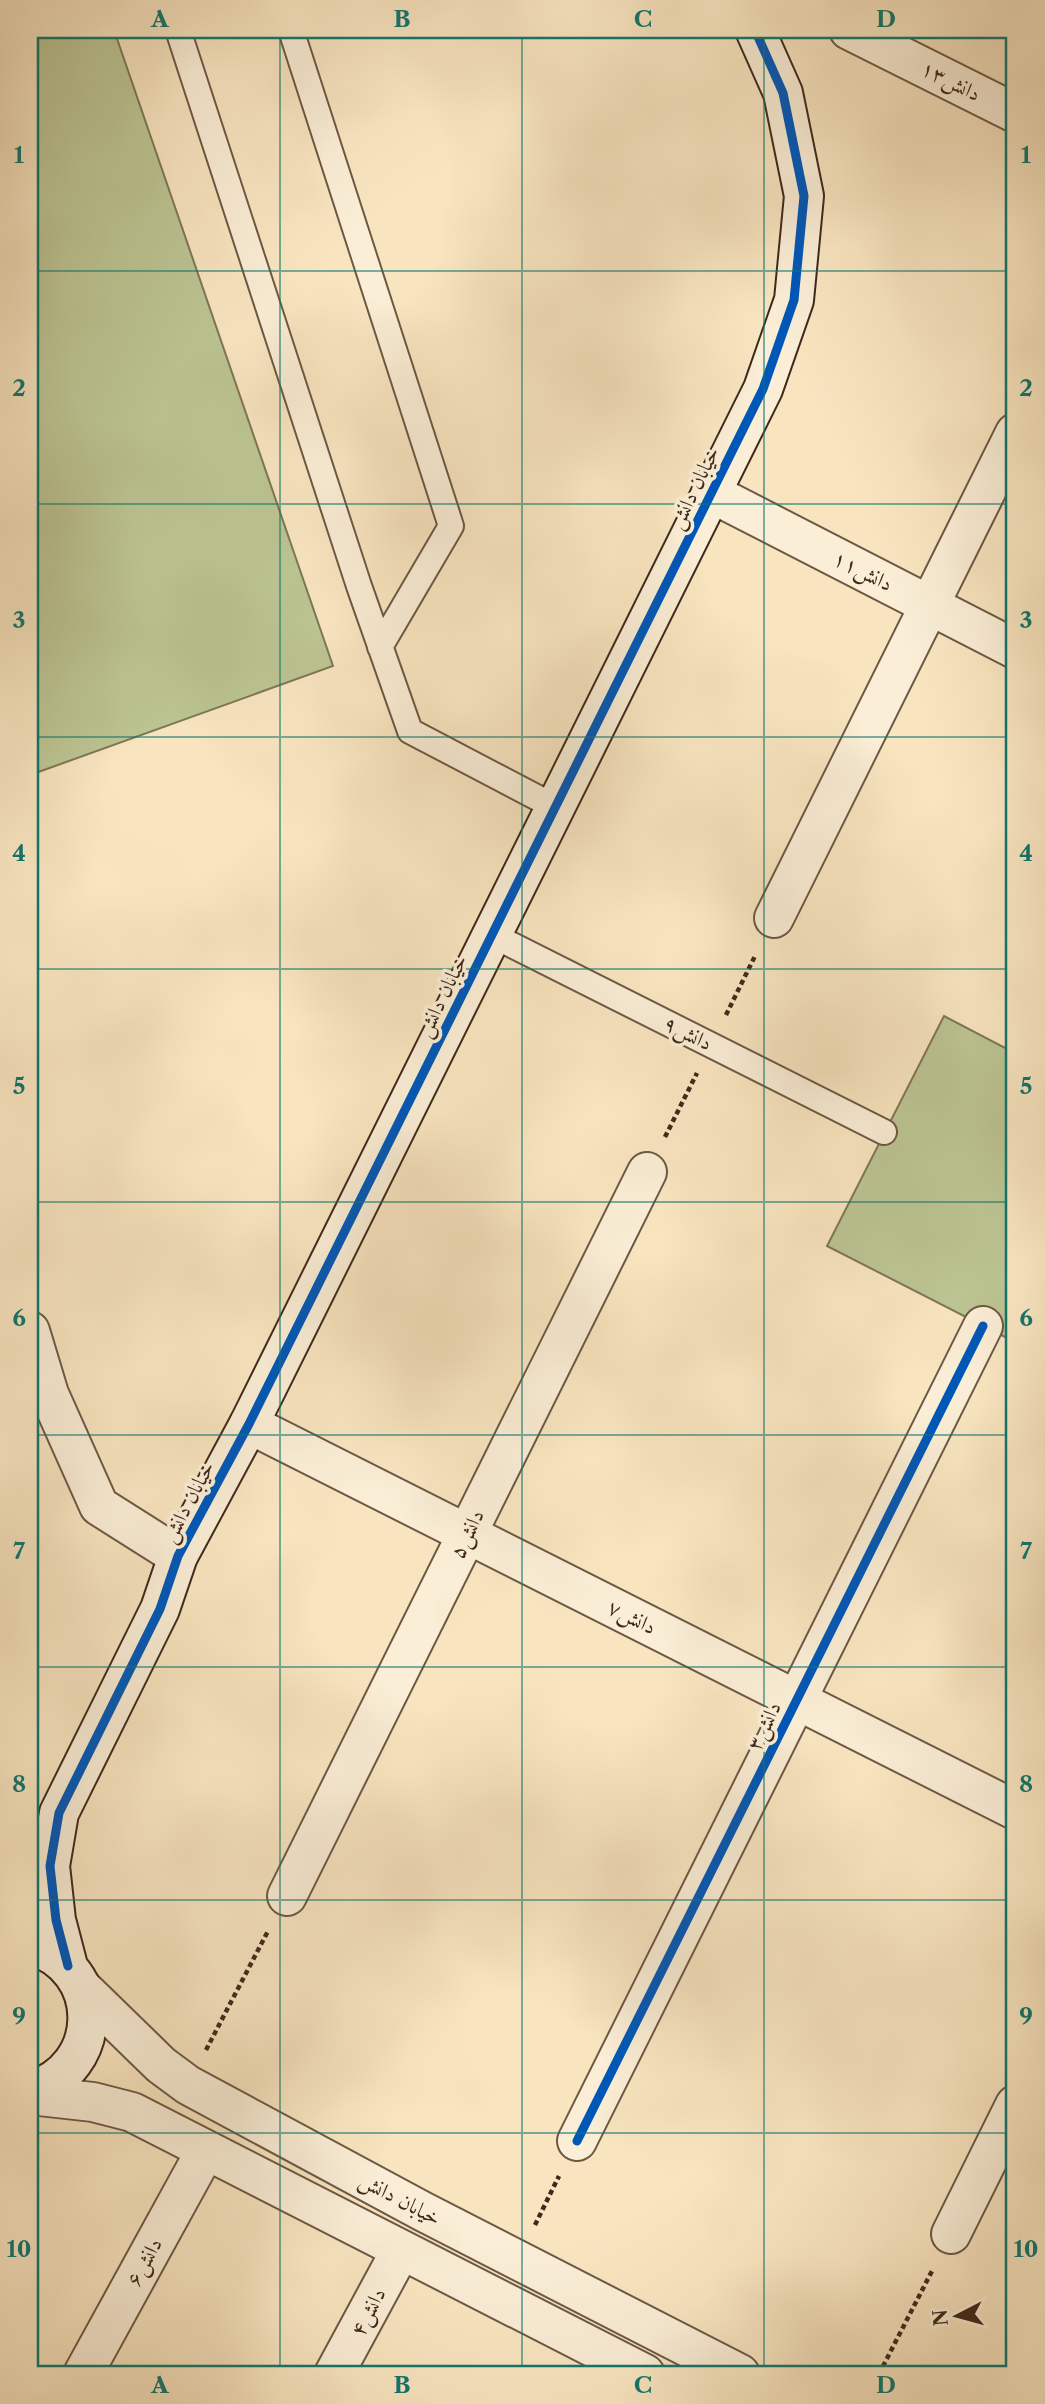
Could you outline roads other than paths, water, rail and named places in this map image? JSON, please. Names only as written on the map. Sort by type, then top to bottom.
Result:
[{"type":"street","name":"خیابان دانش","points":[[740,2374],[422,2211],[188,2085],[161,2065],[75,1978],[56,1920],[50,1866],[59,1813],[160,1609],[178,1556],[249,1424],[763,388],[794,300],[804,196],[783,93],[755,30]]},
{"type":"street","name":"دانش۱۳","points":[[849,30],[1015,113]]},
{"type":"street","points":[[774,918],[1015,433]]},
{"type":"street","name":"دانش۱۱","points":[[711,493],[1015,649]]},
{"type":"street","name":"دانش۵","points":[[287,1896],[647,1172]]},
{"type":"street","name":"دانش۳","points":[[577,2141],[983,1326]]},
{"type":"street","points":[[30,1331],[39,1397],[99,1506],[178,1556]]},
{"type":"street","name":"دانش۷","points":[[249,1424],[1015,1810]]},
{"type":"street","name":"خیابان دانش","points":[[30,1824],[140,1589],[178,1556]]},
{"type":"street","points":[[30,1945],[45,1950],[75,1978],[89,2017],[84,2044],[69,2068],[48,2086],[30,2093]]},
{"type":"street","points":[[30,2093],[93,2102],[132,2112],[645,2374]]},
{"type":"street","points":[[951,2234],[1015,2105]]},
{"type":"street","name":"دانش۶","points":[[83,2374],[206,2150]]},
{"type":"street","name":"دانش۴","points":[[334,2374],[401,2250]]},
{"type":"lane","points":[[178,30],[410,732],[555,807]]},
{"type":"lane","points":[[291,30],[451,526],[380,646]]},
{"type":"lane","name":"دانش۹","points":[[492,935],[884,1132]]}]
